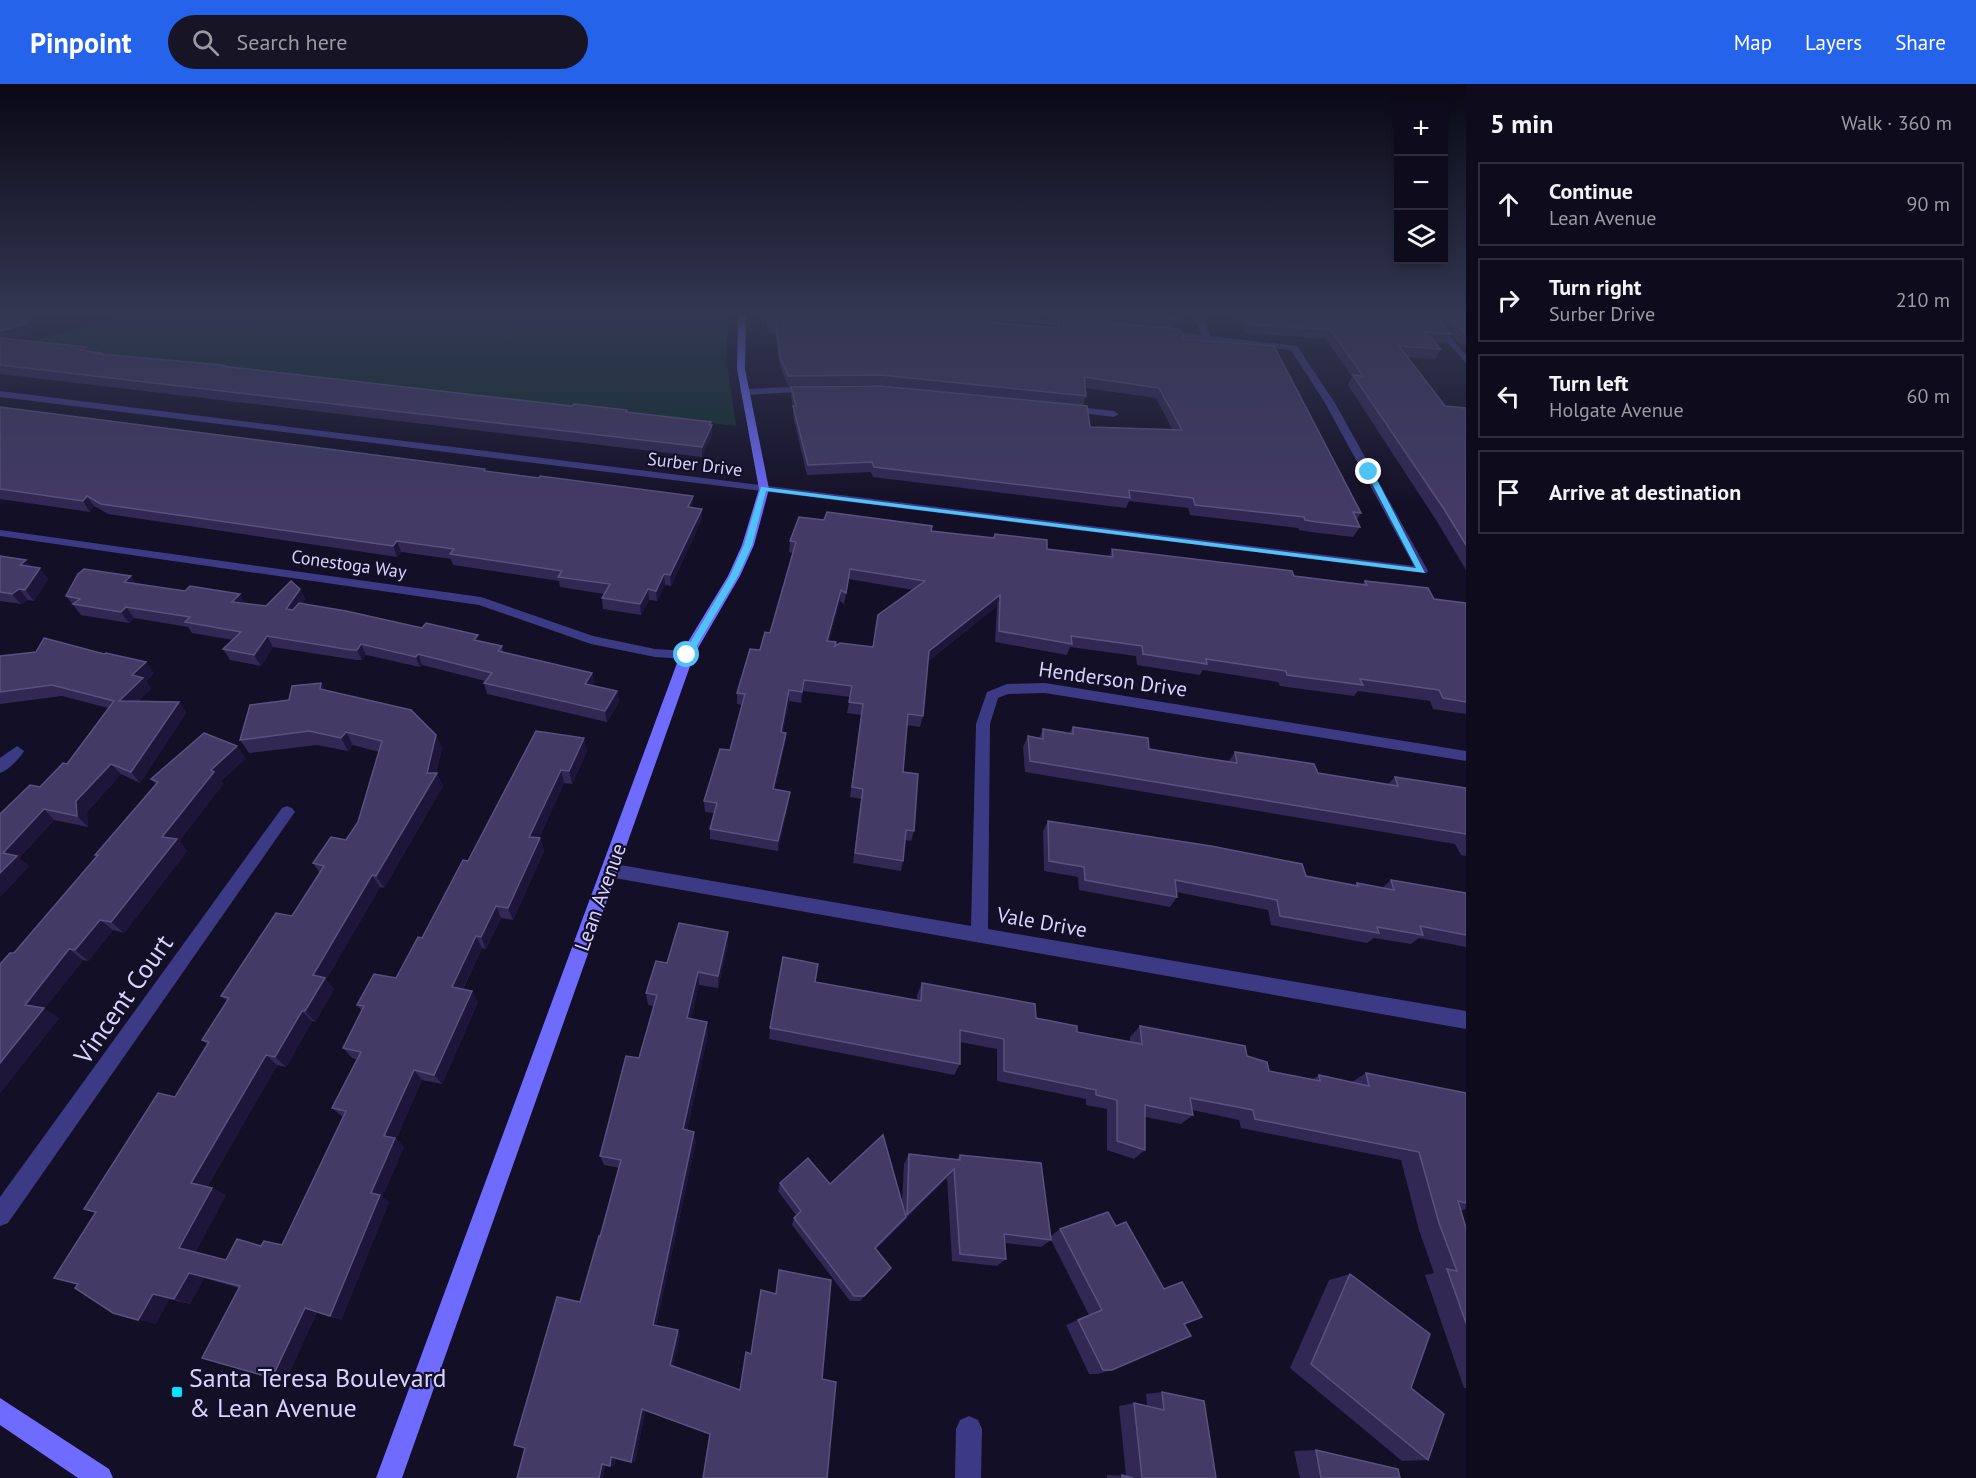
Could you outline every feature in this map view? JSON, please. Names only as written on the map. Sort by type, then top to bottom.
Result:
[{"type":"street","name":"Lean Avenue","points":[[389,1478],[687,655],[734,576],[743,556],[764,489],[745,379]]},
{"type":"street","name":"Surber Drive","points":[[0,394],[1422,571],[1330,403],[1314,379]]},
{"type":"street","points":[[747,392],[827,389]]},
{"type":"street","points":[[1055,408],[1114,414]]},
{"type":"street","name":"Conestoga Way","points":[[0,533],[481,601],[591,640],[655,653],[687,655]]},
{"type":"street","name":"Henderson Drive","points":[[979,934],[983,724],[992,695],[1007,689],[1045,688],[1466,756]]},
{"type":"street","points":[[0,767],[17,751]]},
{"type":"street","name":"Vincent Court","points":[[0,1215],[287,812]]},
{"type":"street","name":"Vale Drive","points":[[609,870],[1466,1020]]},
{"type":"street","points":[[0,1410],[100,1478]]},
{"type":"street","points":[[969,1429],[969,1478]]},
{"type":"green space","points":[[319,379],[729,379],[736,426]]},
{"type":"building","points":[[120,379],[336,379],[572,406],[574,404],[627,410],[626,412],[711,422],[710,425],[712,425],[702,447]]},
{"type":"building","points":[[921,379],[1084,379],[1086,396]]},
{"type":"building","points":[[1098,379],[1291,379],[1361,513],[1353,512],[1360,527],[1305,520],[1304,517],[1195,505],[1193,498],[1129,490],[1130,498],[874,467],[872,462],[808,465],[793,406],[796,406],[791,387],[881,386],[1087,406],[1090,427],[1182,430],[1159,388]]},
{"type":"building","points":[[1356,379],[1424,379],[1445,406],[1466,408],[1466,545]]},
{"type":"building","points":[[0,407],[485,469],[484,471],[693,496],[688,507],[702,509],[670,575],[664,574],[656,591],[648,589],[640,604],[602,598],[610,584],[558,577],[562,571],[450,554],[454,549],[397,541],[393,546],[101,504],[87,496],[83,501],[0,489]]},
{"type":"building","points":[[827,512],[932,526],[931,531],[994,538],[995,534],[1047,540],[1047,549],[1113,557],[1112,549],[1292,571],[1294,576],[1367,585],[1365,581],[1428,588],[1434,599],[1466,603],[1466,702],[1443,698],[1439,690],[1360,679],[1363,685],[1287,675],[1286,671],[1206,659],[1207,664],[1143,654],[1142,646],[1071,636],[1072,644],[999,631],[1000,595],[929,651],[923,716],[908,714],[903,772],[918,774],[914,831],[906,830],[903,861],[855,853],[863,789],[852,787],[863,704],[849,702],[852,686],[804,680],[802,692],[789,690],[781,732],[786,733],[773,789],[790,792],[778,841],[710,829],[717,803],[704,801],[720,749],[730,750],[745,694],[737,693],[750,649],[760,650],[765,632],[770,633],[796,542],[790,541],[799,517],[824,520]],"holes":[[[850,569],[925,581],[878,615],[873,647],[840,643],[835,646],[836,642],[827,641],[841,590],[846,593]]]},
{"type":"building","points":[[0,556],[26,560],[20,565],[40,568],[25,590],[19,589],[12,594],[0,592]]},
{"type":"building","points":[[84,569],[131,576],[124,582],[185,591],[190,586],[240,594],[232,602],[266,606],[291,581],[300,589],[286,609],[293,610],[299,603],[422,628],[426,623],[478,635],[474,640],[502,646],[498,651],[592,673],[585,684],[617,691],[605,711],[484,683],[492,673],[418,654],[416,657],[361,644],[357,650],[351,650],[267,636],[254,655],[223,649],[241,632],[185,622],[190,617],[126,607],[121,612],[73,604],[80,599],[66,596],[78,574]]},
{"type":"building","points":[[44,638],[104,654],[146,662],[132,675],[143,678],[119,701],[179,702],[131,772],[111,764],[76,801],[77,816],[44,809],[3,853],[17,856],[0,873],[0,814],[30,785],[40,787],[63,763],[67,764],[114,701],[52,685],[0,692],[0,656],[36,652]]},
{"type":"building","points":[[321,683],[320,689],[411,710],[436,735],[427,773],[437,773],[376,876],[372,875],[313,975],[325,978],[275,1057],[266,1055],[191,1183],[212,1188],[179,1248],[226,1260],[237,1239],[261,1246],[264,1241],[282,1245],[346,1111],[332,1108],[361,1052],[343,1048],[364,1006],[357,1005],[374,974],[396,978],[418,937],[422,938],[463,860],[468,861],[536,731],[584,738],[569,771],[561,770],[529,837],[540,838],[508,908],[496,906],[481,937],[476,936],[452,987],[472,991],[434,1075],[414,1070],[384,1136],[395,1138],[371,1193],[380,1195],[330,1316],[305,1308],[272,1378],[202,1358],[240,1286],[189,1273],[174,1299],[153,1294],[138,1320],[113,1313],[75,1288],[78,1284],[54,1278],[96,1212],[84,1209],[158,1093],[175,1097],[209,1042],[202,1040],[229,998],[221,996],[276,913],[292,916],[324,866],[313,863],[331,837],[346,840],[358,822],[382,741],[346,732],[341,738],[309,731],[240,740],[250,705],[289,700],[292,686]]},
{"type":"building","points":[[1073,727],[1148,738],[1149,749],[1204,758],[1237,763],[1235,752],[1314,764],[1318,773],[1398,786],[1395,777],[1466,788],[1466,834],[1030,761],[1028,736],[1043,739],[1043,729],[1073,734]]},
{"type":"building","points":[[204,733],[237,746],[211,770],[214,772],[162,837],[177,839],[111,922],[100,920],[75,950],[69,949],[25,1005],[44,1008],[0,1063],[0,964],[10,953],[14,953],[158,782],[151,779]]},
{"type":"building","points":[[1048,821],[1211,846],[1302,864],[1306,876],[1358,886],[1357,883],[1394,890],[1391,880],[1466,893],[1466,935],[1420,926],[1423,935],[1377,927],[1379,933],[1280,916],[1277,900],[1175,880],[1177,897],[1085,880],[1084,867],[1049,861]]},
{"type":"building","points":[[679,923],[728,932],[718,976],[698,972],[687,1018],[707,1022],[683,1129],[694,1132],[653,1325],[678,1330],[670,1365],[740,1390],[746,1352],[751,1354],[761,1290],[776,1294],[779,1270],[831,1280],[822,1379],[836,1382],[827,1478],[703,1478],[710,1434],[642,1409],[631,1462],[611,1457],[610,1466],[602,1464],[599,1478],[517,1478],[525,1448],[514,1445],[557,1297],[580,1302],[621,1160],[600,1156],[626,1056],[639,1058],[657,995],[646,993],[656,961],[667,963]]},
{"type":"building","points":[[783,957],[818,964],[815,982],[921,1001],[922,983],[1035,1004],[1036,1018],[1077,1026],[1077,1032],[1142,1044],[1140,1026],[1245,1046],[1247,1056],[1267,1062],[1269,1071],[1320,1081],[1319,1075],[1369,1086],[1366,1073],[1466,1093],[1466,1203],[1458,1201],[1466,1228],[1466,1323],[1447,1269],[1457,1271],[1439,1223],[1419,1152],[1255,1119],[1253,1110],[1190,1098],[1193,1115],[1145,1105],[1145,1150],[1117,1141],[1117,1100],[1096,1095],[1096,1090],[1004,1071],[1004,1039],[960,1030],[960,1064],[770,1028]]},
{"type":"building","points":[[883,1135],[906,1217],[875,1248],[891,1268],[864,1296],[854,1296],[794,1218],[801,1211],[780,1183],[808,1158],[830,1184]]},
{"type":"building","points":[[909,1154],[960,1160],[960,1155],[1041,1163],[1051,1240],[1004,1234],[1006,1259],[960,1254],[954,1169],[907,1215]]},
{"type":"building","points":[[1108,1212],[1116,1226],[1126,1222],[1164,1289],[1182,1282],[1202,1317],[1184,1324],[1191,1336],[1112,1370],[1103,1370],[1078,1320],[1102,1310],[1060,1229]]},
{"type":"building","points":[[1350,1274],[1430,1334],[1411,1388],[1444,1414],[1428,1460],[1311,1364]]},
{"type":"building","points":[[1162,1392],[1204,1401],[1216,1478],[1142,1478],[1134,1403],[1164,1410]]},
{"type":"building","points":[[1316,1450],[1398,1469],[1400,1478],[1321,1478]]},
{"type":"place","name":"Santa Teresa Boulevard & Lean Avenue","points":[[177,1392]]},
{"type":"route","points":[[687,655],[734,576],[748,545],[764,489],[1422,571],[1369,472]]}]
